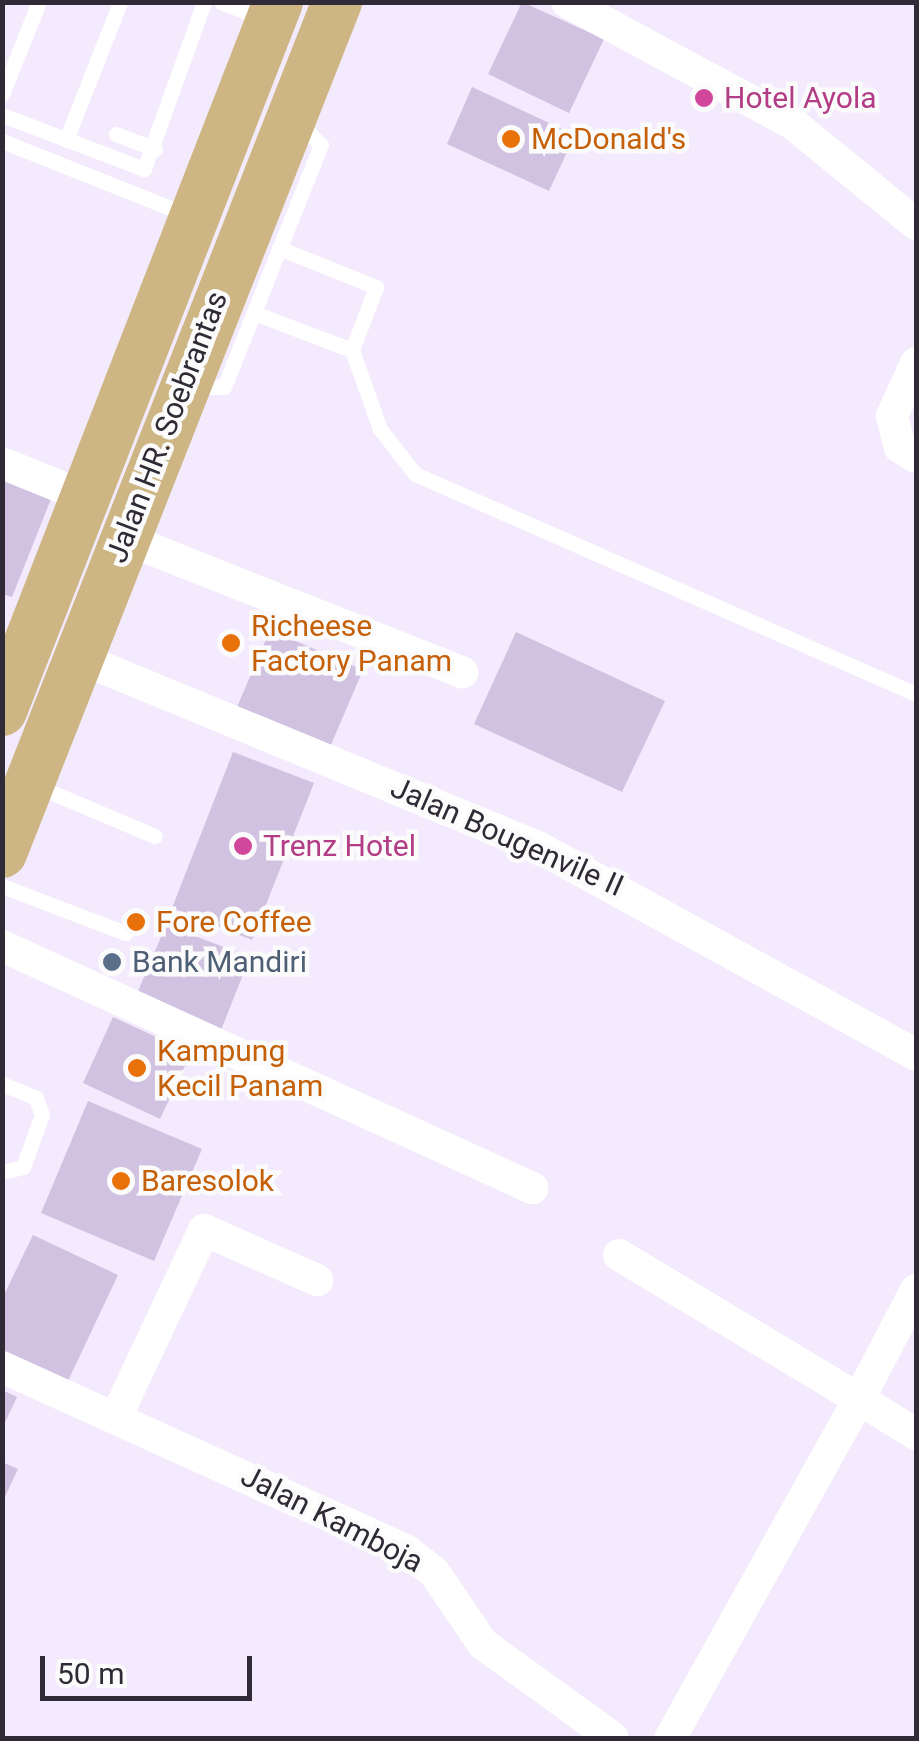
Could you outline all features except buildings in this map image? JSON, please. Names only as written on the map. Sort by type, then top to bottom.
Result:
[{"type":"main road","name":"Jalan HR. Soebrantas","points":[[2,853],[122,538],[337,2]]},
{"type":"main road","name":"Jalan HR. Soebrantas","points":[[4,700],[274,12]]},
{"type":"street","points":[[567,2],[792,124],[916,224]]},
{"type":"street","points":[[916,364],[892,416],[900,448],[916,457]]},
{"type":"street","points":[[2,463],[83,496]]},
{"type":"street","points":[[122,538],[462,672]]},
{"type":"street","name":"Jalan Bougenvile II","points":[[79,658],[538,847],[916,1055]]},
{"type":"street","points":[[2,946],[532,1188]]},
{"type":"street","points":[[118,1415],[204,1230],[317,1280]]},
{"type":"street","points":[[619,1254],[916,1434]]},
{"type":"street","points":[[670,1738],[916,1290]]},
{"type":"street","name":"Jalan Kamboja","points":[[2,1367],[118,1415],[407,1551],[434,1572],[482,1644],[613,1738]]},
{"type":"lane","points":[[2,94],[39,2]]},
{"type":"lane","points":[[66,140],[120,2]]},
{"type":"lane","points":[[2,115],[144,169],[155,148],[204,2]]},
{"type":"lane","points":[[220,2],[274,12]]},
{"type":"lane","points":[[184,383],[224,387],[280,248],[321,145],[317,131],[290,118]]},
{"type":"lane","points":[[116,134],[155,148]]},
{"type":"lane","points":[[2,141],[192,216]]},
{"type":"lane","points":[[280,248],[376,287],[352,350],[380,429],[415,474],[916,694]]},
{"type":"lane","points":[[254,312],[352,350]]},
{"type":"lane","points":[[30,783],[154,836]]},
{"type":"lane","points":[[2,886],[125,933]]},
{"type":"lane","points":[[2,1084],[36,1098],[42,1115],[24,1168],[2,1172]]},
{"type":"place","name":"Hotel Ayola","points":[[704,98]]},
{"type":"place","name":"McDonald's","points":[[511,139]]},
{"type":"place","name":"Richeese Factory Panam","points":[[231,643]]},
{"type":"place","name":"Trenz Hotel","points":[[243,846]]},
{"type":"place","name":"Fore Coffee","points":[[136,922]]},
{"type":"place","name":"Bank Mandiri","points":[[112,962]]},
{"type":"place","name":"Kampung Kecil Panam","points":[[137,1068]]},
{"type":"place","name":"Baresolok","points":[[121,1181]]}]
